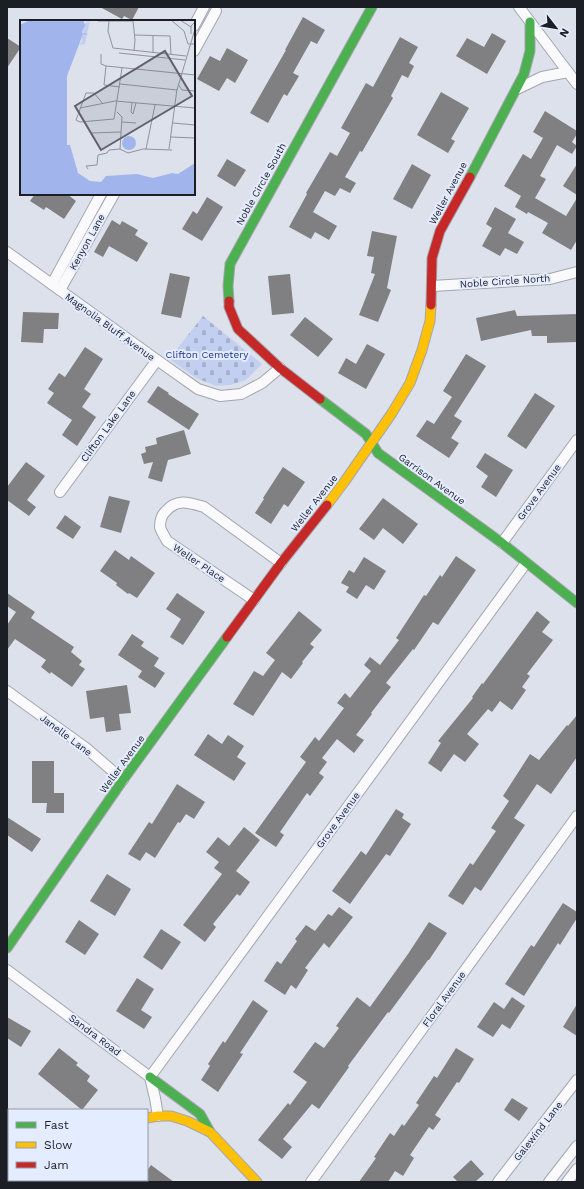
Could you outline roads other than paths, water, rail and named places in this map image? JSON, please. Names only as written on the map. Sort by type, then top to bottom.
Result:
[{"type":"street","points":[[195,24],[204,7]]},
{"type":"street","name":"Noble Circle South","points":[[280,368],[238,329],[228,307],[230,264],[372,7]]},
{"type":"street","points":[[519,7],[577,84]]},
{"type":"street","points":[[195,49],[216,11]]},
{"type":"street","name":"Weller Avenue","points":[[7,948],[123,780],[281,563],[345,481],[392,414],[410,383],[422,350],[430,321],[432,258],[440,231],[524,74],[530,51],[530,22]]},
{"type":"street","points":[[517,89],[542,77],[568,72]]},
{"type":"street","points":[[56,287],[102,195]]},
{"type":"street","name":"Kenyon Lane","points":[[56,287],[113,195]]},
{"type":"street","name":"Magnolia Bluff Avenue","points":[[7,252],[198,388],[220,396],[241,394],[262,384],[280,368]]},
{"type":"street","name":"Noble Circle North","points":[[432,286],[550,278],[577,272]]},
{"type":"street","name":"Clifton Lake Lane","points":[[60,492],[157,360]]},
{"type":"street","name":"Garrison Avenue","points":[[280,368],[366,434],[378,453],[502,543],[577,603]]},
{"type":"street","name":"Grove Avenue","points":[[502,543],[577,440]]},
{"type":"street","name":"Weller Place","points":[[254,600],[167,541],[160,528],[161,516],[170,506],[181,502],[193,503],[204,507],[281,563]]},
{"type":"street","name":"Grove Avenue","points":[[150,1076],[526,563]]},
{"type":"street","name":"Janelle Lane","points":[[7,691],[86,748],[123,780]]},
{"type":"street","name":"Floral Avenue","points":[[311,1182],[577,816]]},
{"type":"street","name":"Sandra Road","points":[[7,970],[150,1076]]},
{"type":"street","points":[[150,1076],[158,1116]]},
{"type":"street","points":[[150,1076],[200,1114],[210,1132],[257,1182]]},
{"type":"street","name":"Galewind Lane","points":[[498,1182],[577,1080]]},
{"type":"street","points":[[148,1118],[171,1116],[187,1121],[210,1132]]},
{"type":"street","points":[[550,1182],[577,1146]]},
{"type":"street","points":[[567,1182],[577,1169]]},
{"type":"park label","name":"Clifton Cemetery","points":[[207,354]]}]
